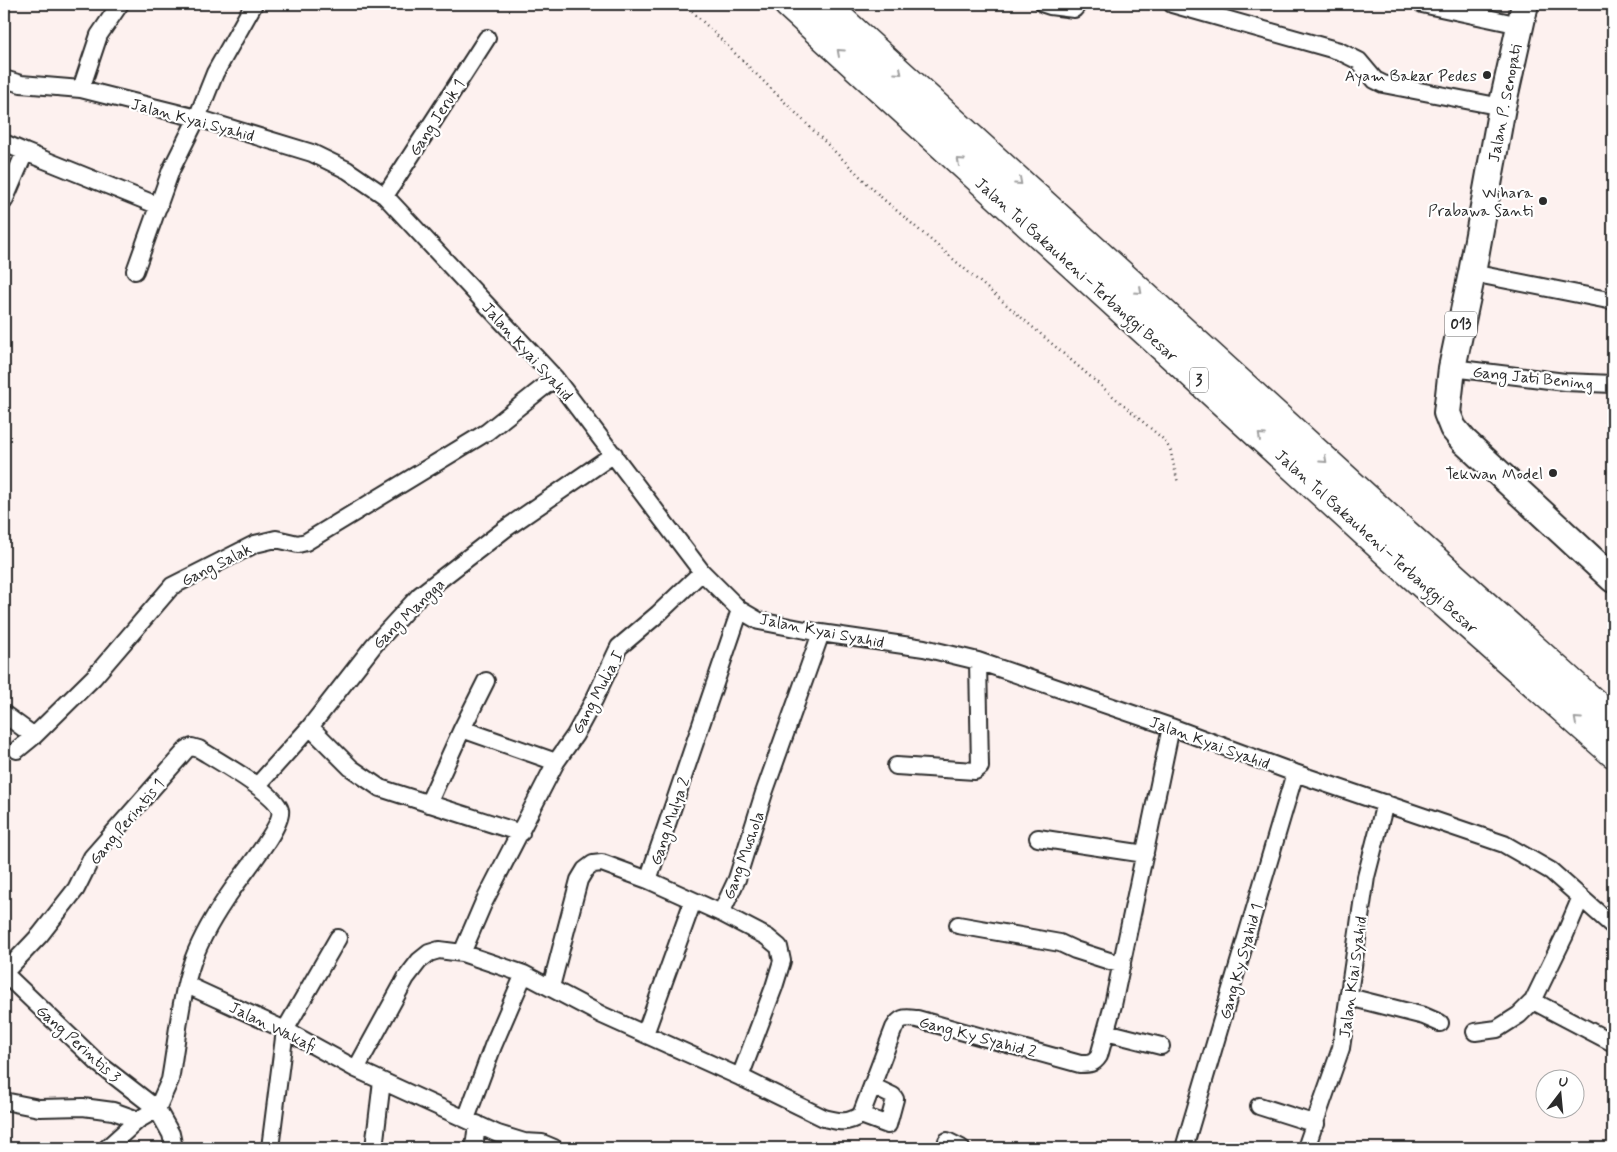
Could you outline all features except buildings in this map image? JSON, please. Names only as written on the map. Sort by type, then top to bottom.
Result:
[{"type":"highway","name":"Jalan Tol Bakauheni–Terbanggi Besar","points":[[788,4],[1392,557],[1613,753]]},
{"type":"highway","name":"Jalan Tol Bakauheni–Terbanggi Besar","points":[[824,4],[1381,512],[1613,720]]},
{"type":"main road","name":"Jalan P. Senopati","points":[[1522,15],[1502,106],[1472,273],[1452,368],[1447,413],[1453,428],[1471,448],[1613,579]]},
{"type":"street","points":[[81,89],[99,35],[120,4]]},
{"type":"street","points":[[135,271],[160,206],[171,170],[197,118],[215,73],[254,4]]},
{"type":"street","points":[[1044,4],[1074,9],[1078,4]]},
{"type":"street","points":[[1172,4],[1339,51],[1359,61],[1375,80],[1383,84],[1502,106]]},
{"type":"street","points":[[1422,4],[1522,15]]},
{"type":"street","name":"Gang Jeruk 1","points":[[385,196],[487,38]]},
{"type":"street","name":"Jalan Kyai Syahid","points":[[4,79],[21,84],[81,89],[197,118],[312,153],[347,170],[385,196],[555,378],[702,572],[740,610],[759,621],[820,634],[924,648],[978,662],[1171,726],[1295,773],[1504,844],[1551,871],[1613,926]]},
{"type":"street","points":[[4,143],[160,206]]},
{"type":"street","points":[[4,200],[25,152]]},
{"type":"street","points":[[1472,273],[1613,301]]},
{"type":"street","name":"Gang Jati Bening","points":[[1452,368],[1565,382],[1613,384]]},
{"type":"street","name":"Gang Salak","points":[[17,750],[34,736],[94,677],[172,586],[255,544],[276,539],[298,544],[306,542],[487,432],[555,378]]},
{"type":"street","name":"Gang Mangga","points":[[257,786],[310,727],[374,644],[420,596],[505,529],[614,454]]},
{"type":"street","name":"Gang Mulia I","points":[[462,953],[483,904],[521,834],[556,762],[575,735],[619,647],[658,614],[702,572]]},
{"type":"street","name":"Gang Mulya 2","points":[[551,987],[579,880],[585,870],[593,864],[602,862],[648,880],[740,610]]},
{"type":"street","name":"Gang Mushola","points":[[648,880],[721,914],[736,879],[820,634]]},
{"type":"street","points":[[896,766],[975,771],[980,767],[978,662]]},
{"type":"street","points":[[428,804],[486,682]]},
{"type":"street","points":[[4,714],[34,736]]},
{"type":"street","name":"Gang Ky Syahid 2","points":[[861,1115],[894,1028],[898,1021],[904,1018],[917,1019],[1080,1064],[1095,1062],[1099,1056],[1106,1032],[1122,965],[1171,726]]},
{"type":"street","points":[[310,727],[351,768],[380,788],[521,834]]},
{"type":"street","points":[[462,729],[556,762]]},
{"type":"street","name":"Gang Perintis 1","points":[[4,973],[40,935],[76,889],[92,857],[187,749],[192,747],[199,749],[257,786]]},
{"type":"street","name":"Gang Ky Syahid 1","points":[[1184,1148],[1295,773]]},
{"type":"street","points":[[107,1148],[138,1120],[156,1109],[170,1080],[187,985],[194,960],[203,939],[231,891],[280,820],[281,811],[276,802],[257,786]]},
{"type":"street","name":"Jalan Kiai Syahid","points":[[1306,1148],[1316,1124],[1341,1048],[1366,877],[1385,802]]},
{"type":"street","points":[[1038,838],[1145,854]]},
{"type":"street","points":[[1475,1032],[1496,1029],[1519,1016],[1533,1001],[1581,897]]},
{"type":"street","points":[[645,1034],[694,901]]},
{"type":"street","points":[[721,914],[767,937],[779,947],[782,961],[740,1077]]},
{"type":"street","points":[[958,925],[1060,942],[1074,950],[1122,965]]},
{"type":"street","points":[[270,1148],[285,1030],[338,938]]},
{"type":"street","points":[[356,1069],[406,978],[419,961],[429,953],[439,950],[462,953],[524,974],[602,1015],[740,1077],[824,1118],[848,1122],[861,1115],[888,1125],[895,1099],[893,1096],[872,1086]]},
{"type":"street","name":"Gang Perintis 3","points":[[4,973],[99,1064],[156,1109]]},
{"type":"street","points":[[474,1148],[471,1122],[494,1046],[524,974]]},
{"type":"street","name":"Jalan Wakafi","points":[[187,985],[285,1030],[356,1069],[471,1122],[510,1138],[524,1142],[542,1143],[554,1148]]},
{"type":"street","points":[[1349,997],[1424,1016],[1440,1023]]},
{"type":"street","points":[[1533,1001],[1613,1043]]},
{"type":"street","points":[[1106,1032],[1161,1046]]},
{"type":"street","points":[[374,1148],[382,1081]]},
{"type":"street","points":[[4,1101],[40,1108],[83,1107],[113,1111],[138,1120]]},
{"type":"street","points":[[1259,1106],[1316,1124]]},
{"type":"street","points":[[156,1109],[171,1134],[174,1148]]},
{"type":"path","points":[[685,4],[882,198],[1162,439],[1170,448],[1178,483]]},
{"type":"place","name":"Ayam Bakar Pedes","points":[[1487,75]]},
{"type":"place","name":"Wihara Prabawa Santi","points":[[1543,201]]},
{"type":"place","name":"Tekwan Model","points":[[1553,473]]}]
